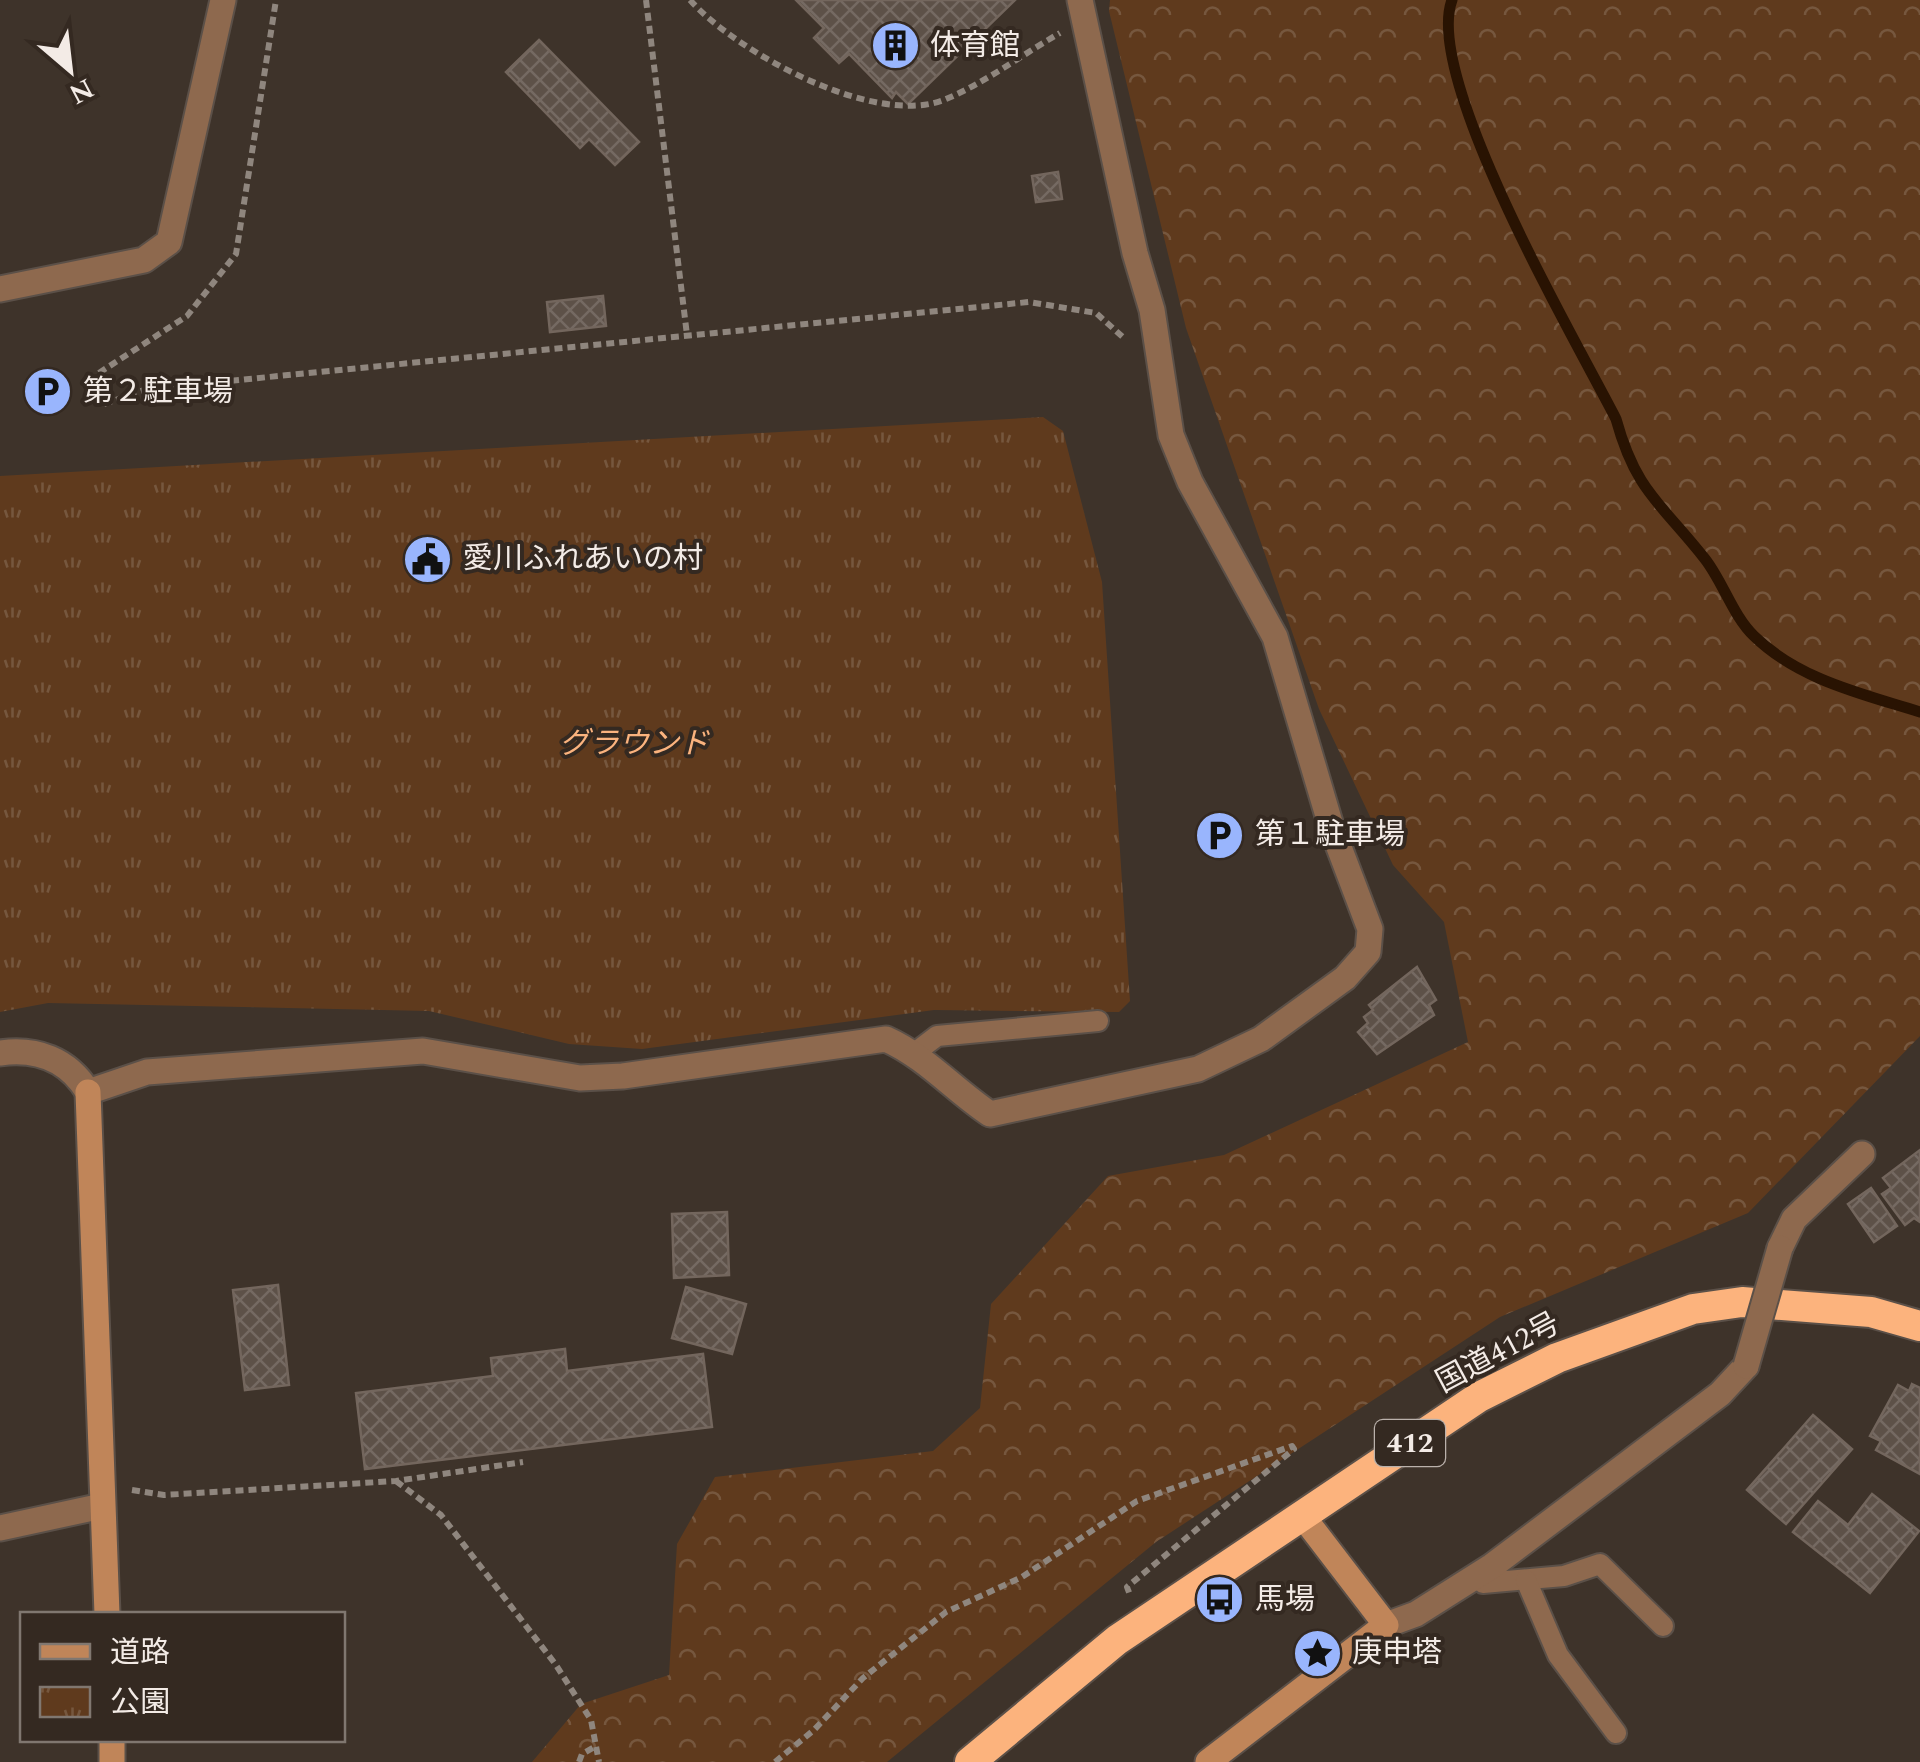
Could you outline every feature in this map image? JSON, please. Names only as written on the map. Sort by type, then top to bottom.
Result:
[{"type":"highway","name":"国道412号","points":[[970,1762],[1117,1640],[1480,1398],[1557,1358],[1640,1325],[1742,1302],[1855,1310],[1920,1326]]},
{"type":"street","points":[[0,289],[144,260],[169,242],[224,0]]},
{"type":"street","points":[[88,1092],[147,1072],[423,1050],[580,1078],[623,1076],[886,1039],[916,1052],[954,1090],[990,1114],[1198,1069],[1274,1030],[1345,978],[1368,952],[1370,929],[1320,792],[1291,678],[1275,636],[1180,463],[1152,310],[1080,10]]},
{"type":"street","points":[[0,1053],[42,1054],[80,1078],[88,1092],[107,1612]]},
{"type":"street","points":[[1208,1762],[1386,1625],[1416,1614],[1476,1576],[1720,1394],[1746,1366],[1780,1248],[1794,1219],[1862,1154]]},
{"type":"street","points":[[0,1528],[102,1496]]},
{"type":"street","points":[[1301,1514],[1386,1625]]},
{"type":"lane","points":[[916,1052],[937,1036],[1098,1021]]},
{"type":"lane","points":[[1476,1576],[1483,1583],[1526,1580],[1564,1576],[1600,1564],[1663,1626]]},
{"type":"lane","points":[[1526,1580],[1558,1655],[1616,1734]]},
{"type":"path","points":[[88,380],[187,316],[236,254],[276,0]]},
{"type":"path","points":[[646,0],[687,335]]},
{"type":"path","points":[[690,0],[711,24],[763,58],[895,107],[944,100],[1080,10]]},
{"type":"path","points":[[104,404],[146,389],[1029,302],[1096,313],[1118,330],[1163,384]]},
{"type":"path","points":[[774,1762],[814,1730],[863,1678],[946,1612],[1022,1576],[1137,1501],[1292,1446],[1294,1449],[1127,1587],[1131,1597]]},
{"type":"path","points":[[102,1496],[396,1481],[523,1462]]},
{"type":"path","points":[[396,1481],[441,1515],[556,1665],[591,1720],[599,1762]]},
{"type":"path","points":[[580,1762],[582,1754],[596,1746]]},
{"type":"green space","points":[[1110,0],[1920,0],[1920,1036],[1748,1213],[1500,1317],[1156,1542],[887,1762],[532,1762],[581,1704],[669,1675],[677,1544],[715,1477],[933,1451],[980,1408],[991,1304],[1108,1176],[1224,1155],[1468,1042],[1444,922],[1393,865],[1319,709],[1186,328],[1109,11]]},
{"type":"green space","name":"グラウンド","points":[[1043,417],[1063,431],[1102,582],[1130,1001],[1119,1012],[934,1010],[642,1049],[569,1044],[429,1011],[48,1003],[0,1012],[0,476]]},
{"type":"building","name":"体育館","points":[[796,0],[1015,0],[908,104],[896,92],[892,98],[849,54],[839,63],[814,38],[824,28]]},
{"type":"building","points":[[539,40],[639,142],[615,165],[589,139],[580,148],[506,72]]},
{"type":"building","points":[[1058,172],[1062,199],[1036,202],[1032,176]]},
{"type":"building","points":[[603,296],[606,326],[550,332],[547,302]]},
{"type":"building","points":[[1417,967],[1436,1000],[1429,1005],[1434,1015],[1377,1054],[1358,1032],[1368,1023],[1364,1017],[1373,1010],[1369,1005]]},
{"type":"building","points":[[1920,1150],[1920,1222],[1914,1218],[1905,1225],[1882,1194],[1891,1188],[1883,1178]]},
{"type":"building","points":[[1871,1188],[1897,1226],[1874,1242],[1848,1204]]},
{"type":"building","points":[[727,1212],[729,1275],[674,1278],[672,1214]]},
{"type":"building","points":[[278,1285],[289,1385],[245,1390],[233,1290]]},
{"type":"building","points":[[686,1287],[746,1304],[732,1354],[672,1338]]},
{"type":"building","points":[[565,1349],[567,1371],[703,1354],[712,1427],[365,1469],[356,1393],[493,1376],[491,1358]]},
{"type":"building","points":[[1912,1384],[1920,1388],[1920,1474],[1876,1450],[1881,1441],[1870,1436],[1898,1385],[1909,1391]]},
{"type":"building","points":[[1813,1415],[1852,1449],[1786,1524],[1747,1490]]},
{"type":"building","points":[[1872,1494],[1919,1531],[1870,1593],[1793,1532],[1818,1501],[1848,1525]]},
{"type":"waterway","points":[[1452,0],[1449,37],[1460,87],[1480,146],[1538,272],[1616,419],[1641,481],[1705,559],[1747,628],[1772,651],[1832,684],[1920,712]]},
{"type":"place","name":"体育館","points":[[895,46]]},
{"type":"place","name":"第２駐車場","points":[[48,392]]},
{"type":"place","name":"愛川ふれあいの村","points":[[428,559]]},
{"type":"place","name":"第１駐車場","points":[[1220,835]]},
{"type":"place","name":"馬場","points":[[1220,1600]]},
{"type":"place","name":"庚申塔","points":[[1317,1653]]}]
